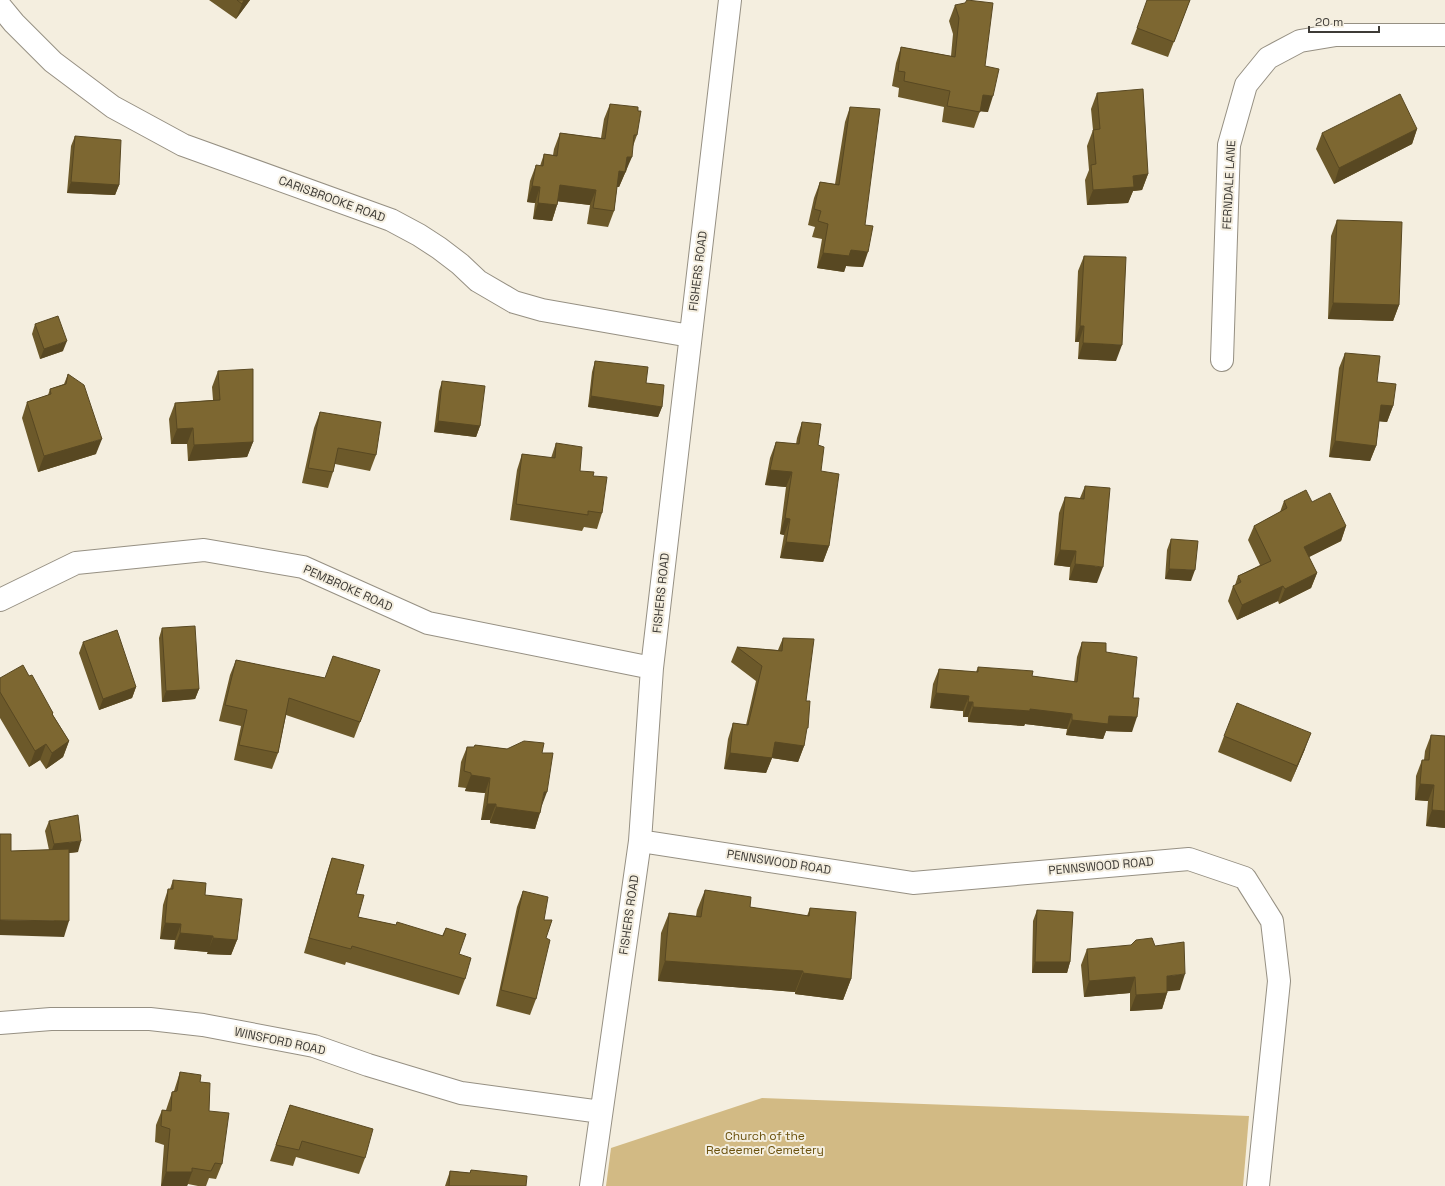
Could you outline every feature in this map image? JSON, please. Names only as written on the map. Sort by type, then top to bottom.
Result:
[{"type":"street","name":"FISHERS ROAD","points":[[592,1186],[601,1112],[640,841],[652,668],[730,0]]},
{"type":"street","name":"CARISBROOKE ROAD","points":[[0,6],[53,62],[65,72],[112,107],[183,145],[391,220],[439,248],[460,264],[478,281],[514,302],[542,310],[690,336]]},
{"type":"street","name":"FERNDALE LANE","points":[[1222,360],[1229,145],[1246,85],[1268,58],[1300,41],[1336,34],[1445,35]]},
{"type":"street","name":"PEMBROKE ROAD","points":[[0,600],[76,563],[204,550],[302,567],[428,623],[652,668]]},
{"type":"street","name":"PENNSWOOD ROAD","points":[[640,841],[913,884],[1190,859],[1245,878],[1272,921],[1279,980],[1258,1186]]},
{"type":"street","name":"WINSFORD ROAD","points":[[0,1023],[51,1019],[150,1018],[203,1025],[314,1046],[368,1065],[460,1092],[601,1112]]},
{"type":"green space","name":"Church of the Redeemer Cemetery","points":[[762,1098],[1249,1116],[1243,1186],[606,1186],[611,1148]]},
{"type":"building","points":[[237,0],[244,0],[242,4]]},
{"type":"building","points":[[967,0],[993,3],[985,66],[999,69],[993,96],[983,95],[980,112],[947,106],[950,91],[904,81],[905,72],[898,71],[901,47],[955,57],[959,18],[955,5],[965,3]]},
{"type":"building","points":[[1147,0],[1190,0],[1174,42],[1137,28]]},
{"type":"building","points":[[1143,89],[1148,174],[1133,176],[1134,187],[1093,190],[1091,165],[1096,164],[1093,130],[1100,129],[1097,93]]},
{"type":"building","points":[[1400,94],[1417,129],[1339,168],[1322,133]]},
{"type":"building","points":[[610,104],[638,107],[638,111],[641,111],[637,135],[634,135],[632,157],[627,157],[625,172],[619,171],[614,211],[593,208],[596,190],[560,185],[557,205],[538,203],[540,187],[532,186],[536,165],[543,166],[544,154],[557,156],[560,133],[605,139]]},
{"type":"building","points":[[850,107],[880,109],[865,225],[873,226],[868,252],[851,250],[849,256],[823,253],[828,224],[818,221],[821,211],[814,209],[820,182],[839,185]]},
{"type":"building","points":[[75,136],[121,140],[119,185],[71,182]]},
{"type":"building","points":[[1337,220],[1402,222],[1399,305],[1333,303]]},
{"type":"building","points":[[1084,256],[1126,257],[1122,345],[1083,343],[1084,326],[1080,326]]},
{"type":"building","points":[[58,316],[67,341],[44,349],[35,324]]},
{"type":"building","points":[[1345,353],[1380,356],[1377,382],[1396,384],[1393,406],[1381,405],[1376,446],[1335,441]]},
{"type":"building","points":[[595,361],[648,367],[646,383],[664,385],[662,407],[591,396]]},
{"type":"building","points":[[253,369],[253,442],[194,445],[193,428],[177,429],[175,403],[220,400],[218,371]]},
{"type":"building","points":[[68,374],[84,385],[102,439],[44,456],[27,402],[51,394],[50,389],[66,384]]},
{"type":"building","points":[[442,381],[485,386],[480,426],[438,421]]},
{"type":"building","points":[[320,412],[381,422],[376,455],[338,448],[333,472],[308,468]]},
{"type":"building","points":[[802,422],[821,424],[818,445],[824,447],[821,471],[839,474],[829,546],[786,542],[790,519],[785,518],[792,472],[770,470],[776,442],[799,444]]},
{"type":"building","points":[[556,443],[582,447],[580,471],[594,472],[593,476],[607,477],[602,513],[588,511],[588,515],[516,504],[522,454],[555,458]]},
{"type":"building","points":[[1085,486],[1110,488],[1103,567],[1075,564],[1076,551],[1060,550],[1065,497],[1084,499]]},
{"type":"building","points":[[1306,490],[1312,502],[1330,493],[1346,526],[1304,547],[1317,573],[1285,589],[1283,586],[1242,605],[1233,586],[1241,582],[1238,576],[1271,561],[1254,526],[1287,508],[1284,501]]},
{"type":"building","points":[[1171,539],[1198,541],[1195,570],[1169,569]]},
{"type":"building","points":[[195,626],[199,689],[166,691],[162,628]]},
{"type":"building","points":[[117,630],[136,687],[103,699],[83,642]]},
{"type":"building","points":[[783,638],[814,639],[806,701],[810,701],[808,728],[804,746],[775,742],[772,758],[730,753],[733,723],[748,725],[762,666],[737,647],[782,651]]},
{"type":"building","points":[[1082,642],[1106,643],[1106,652],[1137,657],[1133,698],[1139,698],[1137,717],[1109,716],[1108,724],[1072,720],[1072,714],[1030,709],[1030,711],[973,707],[973,702],[968,702],[969,696],[936,693],[939,669],[978,672],[978,667],[1033,671],[1032,676],[1077,682]]},
{"type":"building","points":[[333,656],[380,670],[360,722],[289,698],[278,753],[239,745],[247,710],[225,705],[236,660],[325,678]]},
{"type":"building","points":[[23,665],[29,676],[32,675],[53,713],[52,714],[69,741],[52,753],[46,744],[35,751],[0,692],[0,678]]},
{"type":"building","points":[[1237,703],[1311,733],[1297,766],[1224,736]]},
{"type":"building","points":[[1431,735],[1445,736],[1445,811],[1432,810],[1434,785],[1420,784],[1422,760],[1429,760]]},
{"type":"building","points":[[524,741],[544,743],[542,753],[553,753],[547,792],[544,792],[540,813],[496,807],[496,804],[487,804],[490,778],[471,775],[471,773],[464,771],[467,747],[474,747],[475,745],[507,749]]},
{"type":"building","points":[[78,815],[81,841],[54,844],[49,821]]},
{"type":"building","points":[[0,834],[11,834],[11,851],[69,849],[69,921],[0,920]]},
{"type":"building","points":[[332,858],[364,865],[356,894],[364,895],[358,917],[396,925],[397,922],[443,936],[446,928],[466,934],[459,954],[471,958],[465,979],[352,946],[351,949],[309,938]]},
{"type":"building","points":[[173,880],[206,883],[205,895],[242,899],[237,940],[180,933],[181,924],[165,923],[168,889],[173,889]]},
{"type":"building","points":[[705,890],[751,897],[750,907],[809,916],[810,908],[856,912],[851,979],[803,973],[803,971],[665,961],[669,913],[701,917]]},
{"type":"building","points":[[523,891],[548,897],[544,920],[552,920],[546,938],[550,940],[536,999],[501,990]]},
{"type":"building","points":[[1037,910],[1073,912],[1070,962],[1035,962]]},
{"type":"building","points":[[1152,938],[1155,946],[1184,942],[1185,974],[1167,976],[1167,993],[1136,995],[1135,977],[1089,981],[1087,949],[1131,945],[1136,940]]},
{"type":"building","points":[[180,1072],[201,1075],[200,1082],[210,1083],[209,1111],[229,1113],[222,1164],[215,1163],[211,1171],[192,1168],[192,1172],[166,1172],[170,1129],[161,1126],[162,1110],[171,1111],[172,1092],[177,1091]]},
{"type":"building","points":[[290,1105],[373,1129],[365,1158],[302,1141],[299,1150],[276,1145]]},
{"type":"building","points":[[471,1170],[527,1176],[526,1186],[449,1186],[450,1171],[470,1173]]}]
